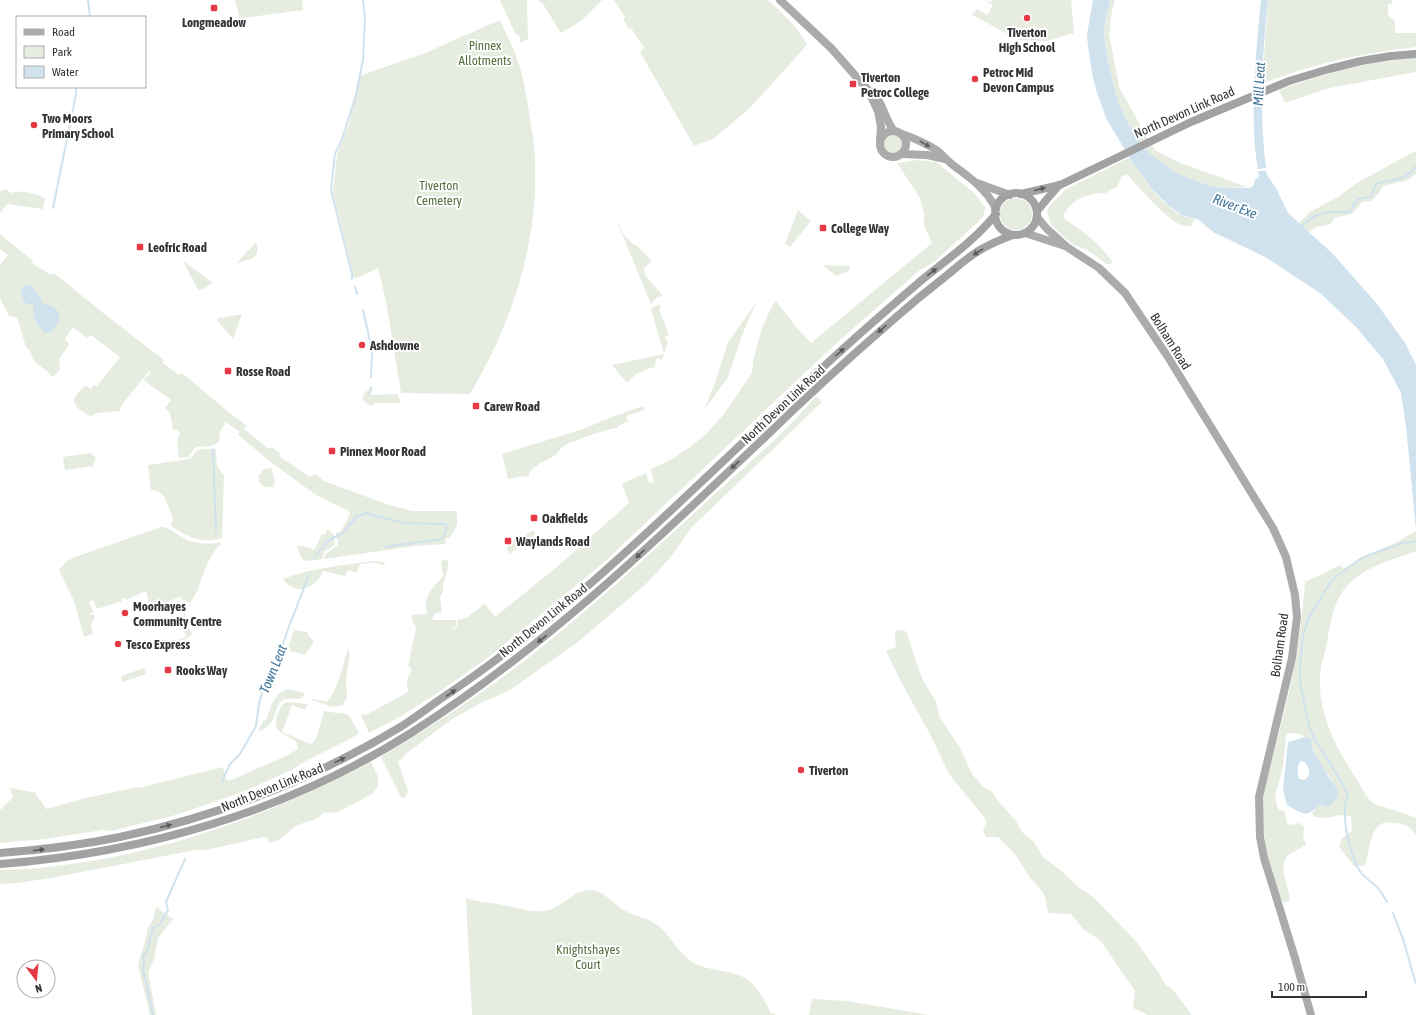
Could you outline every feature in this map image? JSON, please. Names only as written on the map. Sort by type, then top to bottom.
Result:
[{"type":"highway","name":"North Devon Link Road","points":[[1021,194],[1060,184],[1191,122],[1289,81],[1361,61],[1416,54]]},
{"type":"highway","name":"North Devon Link Road","points":[[1037,214],[1060,184]]},
{"type":"highway","points":[[1021,194],[1032,200],[1037,214],[1033,227],[1025,233],[1013,235],[999,226],[996,212],[1001,200],[1010,195],[1021,194]]},
{"type":"highway","name":"North Devon Link Road","points":[[0,854],[61,847],[119,837],[177,823],[225,808],[272,791],[319,770],[404,724],[486,668],[540,626],[580,592],[698,486],[841,350],[921,281],[974,239],[996,212]]},
{"type":"highway","name":"North Devon Link Road","points":[[0,864],[61,858],[120,848],[180,834],[228,819],[300,791],[355,764],[410,733],[492,678],[587,601],[699,500],[818,386],[911,304],[979,251],[994,242],[1013,235]]},
{"type":"main road","points":[[780,0],[831,48],[868,90],[878,111],[881,127],[880,147],[884,153],[894,157],[901,154],[927,155],[946,159]]},
{"type":"main road","points":[[868,90],[880,100],[887,121],[905,140],[905,148],[901,154]]},
{"type":"main road","points":[[880,140],[887,132],[898,132],[917,140],[938,152],[976,183],[989,197],[996,212]]},
{"type":"main road","points":[[976,183],[1010,195]]},
{"type":"main road","name":"Bolham Road","points":[[1037,214],[1047,229],[1109,276],[1125,293],[1136,308],[1277,535],[1286,557],[1295,595],[1297,617],[1292,658],[1259,797],[1260,837],[1268,874],[1295,958],[1311,1015]]},
{"type":"main road","name":"Bolham Road","points":[[1025,233],[1068,246]]},
{"type":"green space","points":[[235,0],[302,0],[303,10],[243,18],[240,20]]},
{"type":"green space","points":[[500,0],[527,0],[528,39],[520,43],[520,37],[515,33]]},
{"type":"green space","points":[[538,0],[602,0],[581,21],[561,33],[543,4]]},
{"type":"green space","points":[[614,0],[768,0],[795,27],[807,45],[749,109],[713,139],[694,146],[640,52],[644,48],[631,28],[629,29],[623,19],[625,17]]},
{"type":"green space","name":"Tiverton High School","points":[[984,0],[991,2],[992,0],[1071,0],[1074,33],[1046,41],[1019,40],[972,15],[977,9],[987,15],[993,5]]},
{"type":"green space","points":[[1110,0],[1115,0],[1112,10],[1109,34],[1119,87],[1153,147],[1158,152],[1183,164],[1247,187],[1213,187],[1176,173],[1149,153],[1134,135],[1118,102],[1108,62],[1104,28]]},
{"type":"green space","points":[[1268,0],[1393,0],[1391,4],[1388,4],[1388,15],[1395,21],[1395,33],[1416,33],[1416,47],[1376,52],[1338,60],[1299,71],[1262,84]]},
{"type":"green space","name":"Tiverton Cemetery","points":[[500,20],[522,74],[534,145],[534,211],[522,275],[500,336],[486,366],[470,394],[401,393],[386,301],[378,268],[354,279],[333,191],[337,155],[349,123],[359,76],[425,53]]},
{"type":"green space","points":[[1416,58],[1416,72],[1329,88],[1285,103],[1279,90],[1346,69],[1381,62]]},
{"type":"green space","points":[[889,135],[897,135],[902,140],[900,151],[897,153],[889,153],[884,148],[884,140]]},
{"type":"green space","points":[[1413,152],[1416,152],[1416,174],[1408,180],[1383,186],[1379,193],[1371,201],[1362,202],[1352,214],[1334,218],[1331,224],[1316,227],[1309,232],[1299,223],[1310,212],[1338,197],[1357,183]]},
{"type":"green space","points":[[1130,157],[1140,173],[1159,197],[1174,210],[1194,219],[1194,221],[1191,226],[1185,226],[1178,223],[1154,204],[1128,175],[1122,176],[1117,187],[1106,193],[1093,194],[1075,201],[1066,210],[1063,216],[1102,249],[1112,261],[1111,264],[1107,264],[1087,250],[1072,244],[1051,225],[1047,212],[1052,203],[1066,189]]},
{"type":"green space","points":[[917,160],[936,162],[974,193],[985,207],[984,215],[978,222],[934,262],[920,270],[841,339],[602,564],[490,656],[403,715],[369,733],[361,715],[366,715],[408,692],[407,683],[411,672],[411,667],[408,667],[416,628],[411,617],[412,615],[427,614],[427,599],[431,590],[443,576],[441,562],[443,560],[447,560],[448,568],[443,584],[443,592],[440,597],[442,612],[434,614],[432,620],[456,620],[456,625],[451,631],[457,626],[457,620],[466,618],[485,604],[495,617],[558,566],[629,503],[622,484],[646,473],[649,482],[654,483],[651,469],[672,459],[690,447],[706,434],[724,414],[752,373],[753,361],[762,328],[772,306],[776,301],[811,343],[932,243],[924,225],[924,215],[920,198],[897,163]]},
{"type":"green space","points":[[6,189],[11,193],[28,192],[45,198],[43,209],[7,204],[0,213],[0,191]]},
{"type":"green space","points":[[1019,198],[1025,200],[1030,205],[1032,214],[1030,223],[1025,228],[1013,230],[1007,228],[1002,223],[1000,211],[1002,205],[1007,200]]},
{"type":"green space","points":[[798,210],[811,221],[790,247],[785,244]]},
{"type":"green space","points":[[619,223],[623,234],[652,261],[644,268],[645,275],[663,296],[657,297],[651,304],[618,224]]},
{"type":"green space","points":[[0,234],[33,261],[32,263],[51,275],[54,273],[164,360],[162,362],[179,375],[182,373],[247,426],[244,429],[269,449],[272,447],[281,454],[279,456],[310,477],[315,474],[324,481],[389,505],[412,511],[457,511],[457,525],[450,538],[446,538],[445,544],[415,546],[324,559],[326,554],[338,545],[336,533],[341,531],[350,514],[349,511],[316,495],[272,463],[238,435],[240,432],[226,422],[220,432],[219,442],[212,446],[195,448],[188,457],[179,458],[177,441],[178,436],[180,435],[178,430],[173,430],[170,413],[165,408],[171,400],[144,380],[151,372],[149,371],[121,406],[120,411],[98,413],[91,416],[80,410],[74,401],[76,395],[84,387],[87,386],[91,389],[94,385],[97,386],[120,357],[91,335],[87,338],[73,327],[65,339],[69,344],[59,360],[60,370],[54,376],[51,377],[49,373],[34,361],[30,351],[26,347],[17,318],[9,316],[0,298],[0,265],[8,255],[0,249]]},
{"type":"green space","points":[[256,242],[257,253],[255,256],[236,264]]},
{"type":"green space","points":[[183,261],[212,282],[206,288],[198,290]]},
{"type":"green space","points":[[822,265],[850,266],[849,271],[836,276]]},
{"type":"green space","points":[[756,303],[744,330],[728,377],[704,410],[715,383],[728,342]]},
{"type":"green space","points":[[659,304],[661,308],[659,309],[669,335],[664,337],[668,342],[664,354],[651,309]]},
{"type":"green space","points":[[242,314],[233,339],[217,320],[219,318]]},
{"type":"green space","points":[[664,354],[662,360],[657,358],[654,368],[652,367],[636,374],[627,383],[612,365]]},
{"type":"green space","points":[[370,387],[369,393],[371,395],[397,394],[401,403],[375,403],[371,406],[362,399]]},
{"type":"green space","points":[[816,396],[822,402],[692,527],[669,559],[647,583],[579,641],[510,690],[481,703],[452,719],[408,752],[398,762],[408,791],[405,798],[401,797],[381,757],[445,717],[487,688],[568,626],[761,452],[790,425]]},
{"type":"green space","points":[[643,406],[644,410],[626,416],[629,421],[618,426],[618,428],[589,436],[562,447],[554,456],[536,466],[528,477],[508,479],[502,454],[583,429]]},
{"type":"green space","points":[[216,449],[217,466],[224,476],[222,538],[215,540],[202,540],[195,538],[171,526],[173,518],[164,496],[158,491],[151,490],[148,465],[189,459],[197,450]]},
{"type":"green space","points":[[90,453],[94,455],[96,460],[94,461],[94,466],[65,470],[63,457]]},
{"type":"green space","points":[[271,468],[275,481],[273,487],[261,485],[258,477],[263,470]]},
{"type":"green space","points":[[161,527],[169,529],[185,539],[194,542],[204,544],[220,542],[221,544],[217,547],[211,557],[197,591],[190,603],[182,600],[180,597],[153,607],[150,602],[149,603],[146,591],[126,600],[125,598],[122,599],[122,601],[97,609],[93,600],[89,602],[94,613],[90,613],[95,617],[91,625],[93,634],[84,637],[74,601],[59,570],[67,561],[75,557]]},
{"type":"green space","points":[[328,529],[334,535],[335,545],[325,551],[322,559],[308,561],[303,559],[297,546],[304,546],[314,550],[322,534],[324,535]]},
{"type":"green space","points":[[534,530],[535,535],[509,554],[507,548],[509,543]]},
{"type":"green space","points":[[1416,531],[1416,551],[1372,567],[1349,584],[1340,595],[1334,609],[1321,667],[1320,682],[1321,697],[1328,725],[1340,752],[1364,791],[1374,804],[1416,818],[1416,836],[1410,828],[1403,824],[1383,823],[1375,830],[1365,865],[1355,867],[1339,847],[1342,838],[1352,831],[1351,816],[1340,815],[1327,818],[1314,817],[1312,813],[1320,804],[1333,781],[1319,762],[1311,740],[1297,733],[1287,734],[1283,767],[1275,796],[1278,809],[1285,812],[1287,824],[1292,825],[1299,823],[1304,826],[1303,837],[1306,844],[1286,858],[1284,864],[1284,876],[1290,900],[1285,903],[1279,900],[1266,847],[1263,806],[1264,792],[1295,664],[1305,582],[1341,565],[1343,569],[1361,557],[1396,543]]},
{"type":"green space","points":[[374,561],[383,562],[386,567],[377,563],[360,564],[356,573],[348,570],[345,576],[323,571],[316,582],[311,586],[300,589],[288,585],[283,579],[316,570]]},
{"type":"green space","points":[[185,610],[185,619],[192,634],[168,652],[158,646],[186,637],[183,624]]},
{"type":"green space","points":[[294,630],[307,632],[309,637],[314,642],[305,655],[290,651],[290,647],[288,647]]},
{"type":"green space","points":[[904,630],[907,633],[923,680],[936,702],[939,716],[960,748],[972,774],[984,788],[991,791],[1016,821],[1022,832],[1034,842],[1043,857],[1064,873],[1078,887],[1093,897],[1135,940],[1165,984],[1174,991],[1192,1015],[1148,1015],[1133,1008],[1135,991],[1100,940],[1083,929],[1071,914],[1048,913],[1045,896],[1030,878],[1015,854],[998,837],[986,837],[983,830],[987,822],[949,774],[930,734],[902,684],[886,651],[896,647],[895,631]]},
{"type":"green space","points":[[347,647],[349,649],[348,653],[350,653],[346,679],[347,697],[343,705],[332,707],[312,700],[310,698],[327,702],[331,697],[340,677],[348,649]]},
{"type":"green space","points":[[144,668],[146,674],[122,682],[121,676]]},
{"type":"green space","points":[[288,689],[305,693],[304,696],[299,699],[290,698],[280,702],[272,721],[267,727],[260,731],[259,729],[264,720],[266,720],[271,705],[276,697],[279,693]]},
{"type":"green space","points":[[286,702],[308,704],[305,710],[292,705],[282,732],[311,744],[316,739],[324,711],[346,714],[352,720],[359,734],[304,762],[292,770],[240,793],[176,815],[111,831],[103,830],[45,839],[0,843],[0,810],[13,797],[10,788],[37,793],[36,795],[46,809],[86,798],[143,787],[223,767],[226,779],[229,781],[288,755],[298,749],[296,741],[280,732],[276,726],[279,710]]},
{"type":"green space","points":[[371,762],[378,777],[378,786],[373,793],[337,812],[323,813],[315,819],[294,827],[277,841],[268,842],[268,839],[264,837],[206,850],[195,850],[51,878],[0,884],[0,870],[32,869],[115,857],[174,842],[232,824],[330,783]]},
{"type":"green space","name":"Knightshayes Court","points":[[588,890],[601,893],[624,910],[658,925],[681,953],[690,961],[702,967],[729,972],[742,976],[748,980],[761,995],[770,1012],[775,1015],[472,1015],[466,898],[475,901],[534,911],[546,911],[558,906],[577,893]]},
{"type":"green space","points":[[156,907],[173,919],[158,938],[154,960],[148,972],[156,1015],[150,1015],[138,965],[148,928],[154,917]]},
{"type":"green space","points":[[812,999],[847,1001],[930,1015],[809,1015]]},
{"type":"water","name":"River Exe","points":[[1093,0],[1110,0],[1104,28],[1105,45],[1118,102],[1134,135],[1149,153],[1176,173],[1213,187],[1250,188],[1254,185],[1254,181],[1259,176],[1258,171],[1266,171],[1288,213],[1332,253],[1377,304],[1405,343],[1416,365],[1416,529],[1406,426],[1401,393],[1383,359],[1356,327],[1320,293],[1265,257],[1213,232],[1199,220],[1182,215],[1168,205],[1152,189],[1131,160],[1107,120],[1097,93],[1093,78],[1087,34]]},
{"type":"water","name":"Mill Leat","points":[[1261,0],[1268,0],[1262,84],[1266,168],[1258,169],[1254,128],[1254,85]]},
{"type":"water","points":[[25,285],[31,286],[35,290],[42,300],[41,303],[53,307],[59,313],[56,326],[51,332],[45,333],[37,324],[33,314],[33,305],[24,302],[21,291]]},
{"type":"water","points":[[1305,737],[1311,739],[1313,750],[1337,789],[1338,796],[1330,806],[1324,807],[1320,804],[1311,812],[1304,814],[1287,805],[1283,790],[1288,742]],"holes":[[[1301,761],[1305,762],[1309,769],[1309,776],[1305,780],[1299,779],[1298,767]]]},
{"type":"waterway","points":[[88,0],[90,16]]},
{"type":"waterway","points":[[352,279],[331,190],[335,154],[342,139],[356,95],[363,60],[365,18],[363,0]]},
{"type":"waterway","points":[[53,208],[76,88]]},
{"type":"waterway","points":[[1301,227],[1312,217],[1321,213],[1351,211],[1354,204],[1358,200],[1371,197],[1376,184],[1402,178],[1416,166]]},
{"type":"waterway","points":[[355,287],[357,294]]},
{"type":"waterway","points":[[363,310],[372,350]]},
{"type":"waterway","points":[[371,377],[372,353]]},
{"type":"waterway","points":[[369,394],[371,387]]},
{"type":"waterway","points":[[213,449],[216,531]]},
{"type":"waterway","points":[[314,558],[329,540],[342,534],[357,516],[365,514],[365,512],[404,523],[446,524],[444,536],[441,539],[385,547]]},
{"type":"waterway","points":[[1387,902],[1378,889],[1359,870],[1355,862],[1349,843],[1345,822],[1348,794],[1315,740],[1309,726],[1300,682],[1300,667],[1303,636],[1308,619],[1330,583],[1337,576],[1362,558],[1399,544],[1416,541]]},
{"type":"waterway","name":"Town Leat","points":[[222,781],[230,764],[240,754],[256,726],[262,693],[279,656],[309,575]]},
{"type":"waterway","name":"Town Leat","points":[[153,1015],[143,969],[143,956],[147,951],[153,928],[160,924],[168,910],[166,902],[185,859]]},
{"type":"waterway","points":[[1393,913],[1403,939],[1416,984]]},
{"type":"place","name":"Longmeadow","points":[[214,8]]},
{"type":"place","name":"Tiverton High School","points":[[1027,18]]},
{"type":"place","name":"Petroc Mid Devon Campus","points":[[975,79]]},
{"type":"place","name":"Tiverton Petroc College","points":[[853,84]]},
{"type":"place","name":"Two Moors Primary School","points":[[34,125]]},
{"type":"place","name":"College Way","points":[[823,228]]},
{"type":"place","name":"Leofric Road","points":[[140,247]]},
{"type":"place","name":"Ashdowne","points":[[362,345]]},
{"type":"place","name":"Rosse Road","points":[[228,371]]},
{"type":"place","name":"Carew Road","points":[[476,406]]},
{"type":"place","name":"Pinnex Moor Road","points":[[332,451]]},
{"type":"place","name":"Oakfields","points":[[534,518]]},
{"type":"place","name":"Waylands Road","points":[[508,541]]},
{"type":"place","name":"Moorhayes Community Centre","points":[[125,613]]},
{"type":"place","name":"Tesco Express","points":[[118,644]]},
{"type":"place","name":"Rooks Way","points":[[168,670]]},
{"type":"place","name":"Tiverton","points":[[801,770]]},
{"type":"park label","name":"Pinnex Allotments","points":[[485,52]]}]
